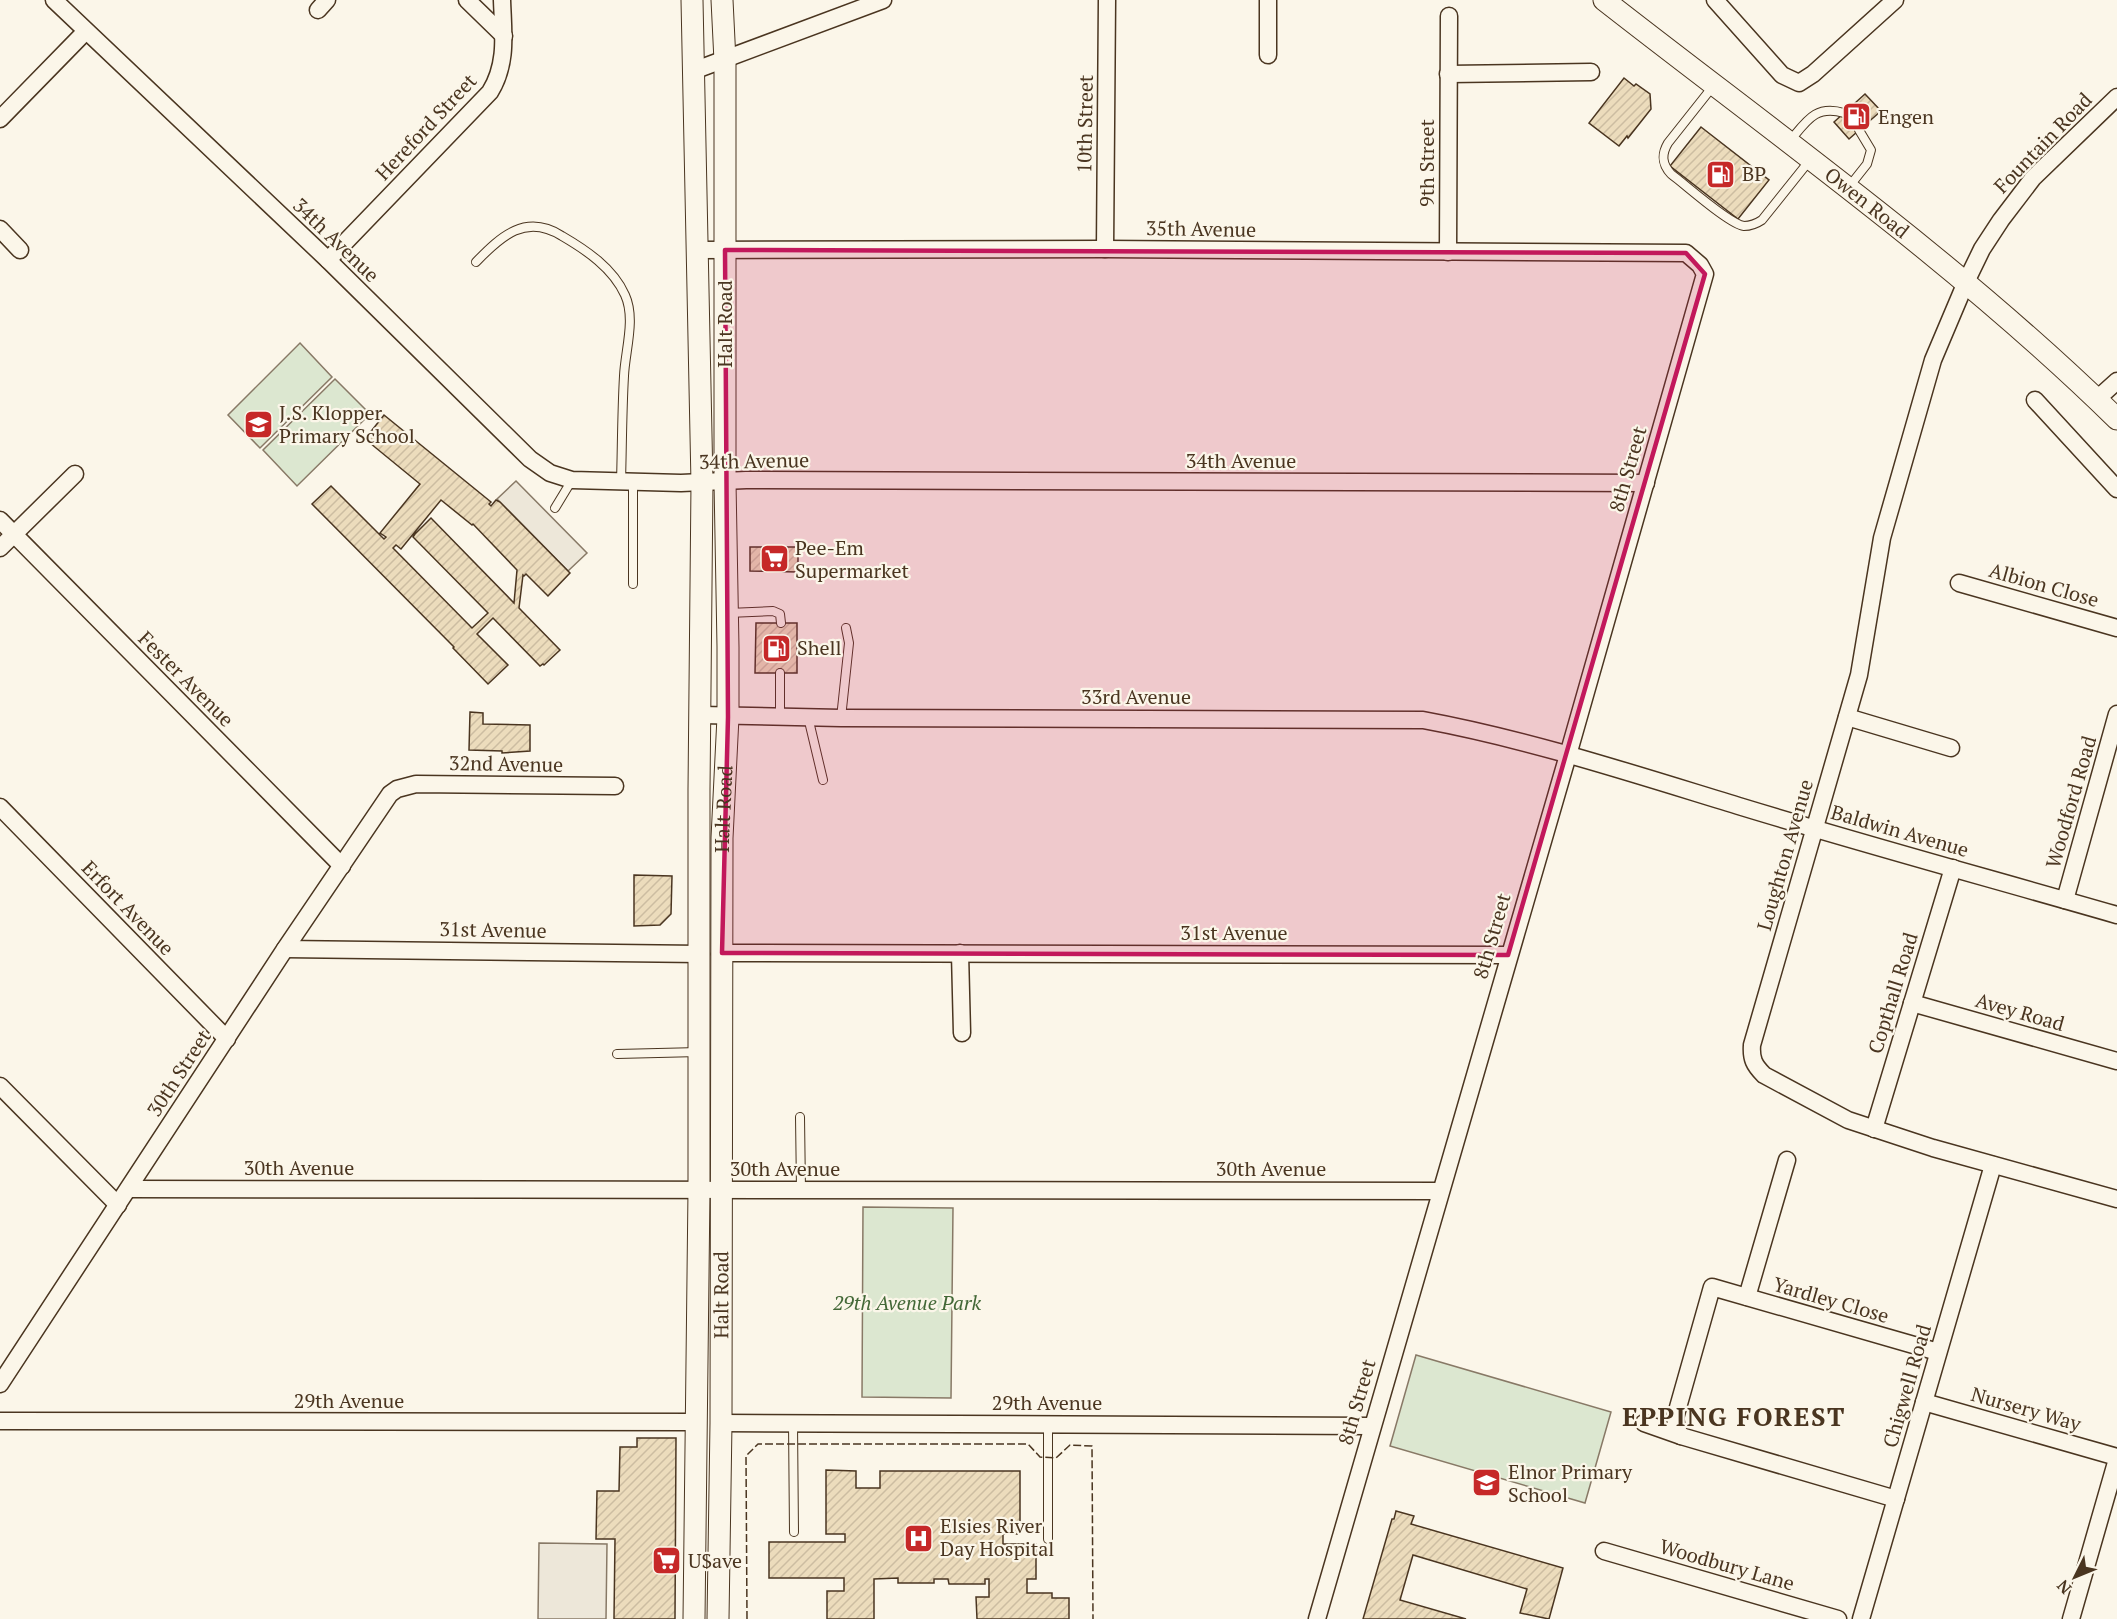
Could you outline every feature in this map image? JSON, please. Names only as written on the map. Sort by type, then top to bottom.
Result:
[{"type":"street","points":[[467,0],[504,36]]},
{"type":"street","name":"Hereford Street","points":[[328,260],[490,92],[502,68],[504,36],[502,0]]},
{"type":"street","name":"Halt Road","points":[[692,0],[702,483],[699,790],[701,954],[694,1619]]},
{"type":"street","name":"Halt Road","points":[[718,1619],[721,1423],[722,838],[728,717],[722,0]]},
{"type":"street","points":[[693,71],[883,0]]},
{"type":"street","name":"10th Street","points":[[1105,249],[1107,0]]},
{"type":"street","points":[[1268,0],[1268,55]]},
{"type":"street","name":"Owen Road","points":[[1604,0],[1966,282],[2117,419]]},
{"type":"street","points":[[1715,0],[1782,75],[1799,83],[1813,74],[1895,0]]},
{"type":"street","name":"34th Avenue","points":[[57,1],[328,260],[531,459],[550,473],[572,480],[702,483],[1646,483]]},
{"type":"street","name":"9th Street","points":[[1448,252],[1449,16]]},
{"type":"street","points":[[0,119],[86,31]]},
{"type":"street","points":[[1448,74],[1591,72]]},
{"type":"street","name":"Fountain Road","points":[[1966,282],[1982,249],[2033,178],[2117,97]]},
{"type":"street","points":[[0,229],[20,250]]},
{"type":"street","name":"35th Avenue","points":[[698,250],[1105,249],[1686,253],[1700,265]]},
{"type":"street","name":"8th Street","points":[[1317,1619],[1704,280],[1705,274],[1700,265]]},
{"type":"street","name":"Loughton Avenue","points":[[1966,282],[1933,360],[1882,538],[1875,570],[1867,634],[1847,717],[1752,1045],[1751,1058],[1764,1075],[1848,1120],[1993,1165],[2117,1199]]},
{"type":"street","points":[[2097,399],[2117,381]]},
{"type":"street","points":[[2036,400],[2117,489]]},
{"type":"street","points":[[0,548],[75,474]]},
{"type":"street","name":"Fester Avenue","points":[[0,520],[342,866]]},
{"type":"street","name":"Albion Close","points":[[1959,583],[2117,627]]},
{"type":"street","name":"Woodford Road","points":[[2065,900],[2110,763],[2117,714]]},
{"type":"street","name":"33rd Avenue","points":[[701,716],[1413,720],[1454,726],[1568,755]]},
{"type":"street","points":[[1847,717],[1951,748]]},
{"type":"street","name":"Baldwin Avenue","points":[[1568,755],[1814,829],[2117,915]]},
{"type":"street","name":"32nd Avenue","points":[[397,789],[416,784],[615,786]]},
{"type":"street","name":"30th Street","points":[[0,1384],[285,949],[382,804],[397,789]]},
{"type":"street","name":"Erfort Avenue","points":[[0,807],[227,1039]]},
{"type":"street","name":"Copthall Road","points":[[1874,1129],[1953,868]]},
{"type":"street","name":"31st Avenue","points":[[285,949],[701,954]]},
{"type":"street","name":"31st Avenue","points":[[722,953],[1508,955]]},
{"type":"street","points":[[960,954],[962,1034]]},
{"type":"street","name":"Avey Road","points":[[1912,1003],[2117,1061]]},
{"type":"street","points":[[0,1086],[118,1205]]},
{"type":"street","name":"Yardley Close","points":[[1747,1297],[1787,1160]]},
{"type":"street","name":"Chigwell Road","points":[[1862,1619],[1993,1165]]},
{"type":"street","name":"30th Avenue","points":[[129,1188],[1440,1191]]},
{"type":"street","name":"Yardley Close","points":[[1681,1436],[1675,1418],[1712,1287],[1938,1352]]},
{"type":"street","name":"Nursery Way","points":[[1924,1402],[2117,1458]]},
{"type":"street","name":"29th Avenue","points":[[0,1421],[697,1422]]},
{"type":"street","name":"29th Avenue","points":[[721,1423],[1372,1426]]},
{"type":"street","points":[[1644,1423],[1896,1499]]},
{"type":"street","points":[[2071,1619],[2117,1458]]},
{"type":"street","name":"Woodbury Lane","points":[[1604,1551],[1838,1619]]},
{"type":"lane","points":[[1714,85],[1668,143],[1663,160],[1671,174],[1731,221],[1745,226],[1762,220],[1810,159]]},
{"type":"lane","points":[[1789,142],[1809,118],[1818,113],[1834,110],[1844,113]]},
{"type":"lane","points":[[1848,189],[1867,164],[1871,150],[1859,130]]},
{"type":"lane","points":[[476,262],[503,236],[516,230],[530,226],[550,228],[586,251],[607,270],[624,294],[630,313],[624,374],[633,584]]},
{"type":"lane","points":[[555,508],[572,480]]},
{"type":"lane","points":[[728,613],[773,611],[780,614],[781,623]]},
{"type":"lane","points":[[841,718],[849,643],[846,628]]},
{"type":"lane","points":[[780,673],[780,717]]},
{"type":"lane","points":[[808,717],[823,780]]},
{"type":"lane","points":[[617,1054],[699,1052]]},
{"type":"lane","points":[[800,1117],[801,1190]]},
{"type":"lane","points":[[793,1423],[794,1532]]},
{"type":"lane","points":[[1048,1424],[1048,1539]]},
{"type":"highlighted area","points":[[725,250],[1686,253],[1705,274],[1508,955],[722,953],[728,717]]},
{"type":"green space","points":[[300,343],[332,377],[260,448],[228,415]]},
{"type":"green space","points":[[335,379],[370,414],[297,486],[263,450]]},
{"type":"green space","name":"29th Avenue Park","points":[[863,1207],[953,1208],[951,1398],[862,1397]]},
{"type":"green space","points":[[1416,1355],[1611,1412],[1585,1503],[1390,1446]]},
{"type":"shaded area","points":[[516,481],[587,553],[568,571],[497,499]]},
{"type":"shaded area","points":[[539,1543],[607,1544],[606,1619],[538,1619]]},
{"type":"building","points":[[1624,78],[1650,94],[1651,109],[1619,146],[1589,123]]},
{"type":"building","points":[[1865,94],[1881,111],[1849,139],[1834,122]]},
{"type":"building","points":[[1701,127],[1769,180],[1738,219],[1670,166]]},
{"type":"building","points":[[384,415],[491,502],[489,504],[491,506],[496,500],[500,502],[570,573],[548,596],[526,574],[523,575],[519,608],[560,650],[544,665],[540,666],[493,618],[477,634],[508,665],[488,684],[312,504],[331,486],[384,539],[386,537],[380,533],[420,484],[365,439]],"holes":[[[441,500],[472,525],[517,570],[514,603],[431,518],[413,537],[488,613],[472,628],[393,548],[396,545],[401,549]]]},
{"type":"building","name":"Pee-Em Supermarket","points":[[750,547],[798,547],[798,572],[750,571]]},
{"type":"building","points":[[756,623],[797,623],[797,673],[755,673]]},
{"type":"building","points":[[470,712],[483,713],[483,724],[530,725],[530,751],[502,753],[502,751],[469,750]]},
{"type":"building","points":[[634,875],[672,876],[671,914],[660,925],[634,926]]},
{"type":"building","points":[[637,1438],[676,1438],[675,1619],[614,1619],[615,1539],[596,1539],[597,1491],[619,1491],[620,1447],[637,1447]]},
{"type":"building","points":[[826,1470],[856,1471],[856,1488],[880,1488],[880,1471],[1020,1471],[1020,1534],[1003,1534],[1003,1544],[1036,1544],[1036,1579],[1027,1579],[1027,1593],[1052,1593],[1052,1598],[1069,1598],[1069,1619],[977,1619],[976,1597],[989,1597],[989,1579],[985,1579],[985,1584],[949,1584],[948,1579],[934,1579],[934,1583],[898,1583],[898,1578],[874,1579],[874,1619],[827,1619],[827,1591],[844,1591],[844,1578],[769,1578],[769,1542],[845,1542],[845,1534],[826,1534]]},
{"type":"building","points":[[1396,1511],[1414,1516],[1411,1524],[1563,1568],[1549,1619],[1520,1613],[1527,1589],[1413,1555],[1400,1600],[1466,1619],[1363,1619]]},
{"type":"fence","points":[[747,1619],[746,1456],[758,1444],[1028,1444],[1040,1457],[1056,1458],[1070,1445],[1092,1446],[1093,1619]]},
{"type":"place","name":"Engen","points":[[1857,117]]},
{"type":"place","name":"BP","points":[[1721,174]]},
{"type":"place","name":"J.S. Klopper Primary School","points":[[258,425]]},
{"type":"place","name":"Pee-Em Supermarket","points":[[774,559]]},
{"type":"place","name":"Shell","points":[[776,648]]},
{"type":"place","name":"Elnor Primary School","points":[[1487,1483]]},
{"type":"place","name":"Elsies River Day Hospital","points":[[919,1538]]},
{"type":"place","name":"U$ave","points":[[667,1561]]},
{"type":"district","name":"EPPING FOREST","points":[[1734,1417]]}]
